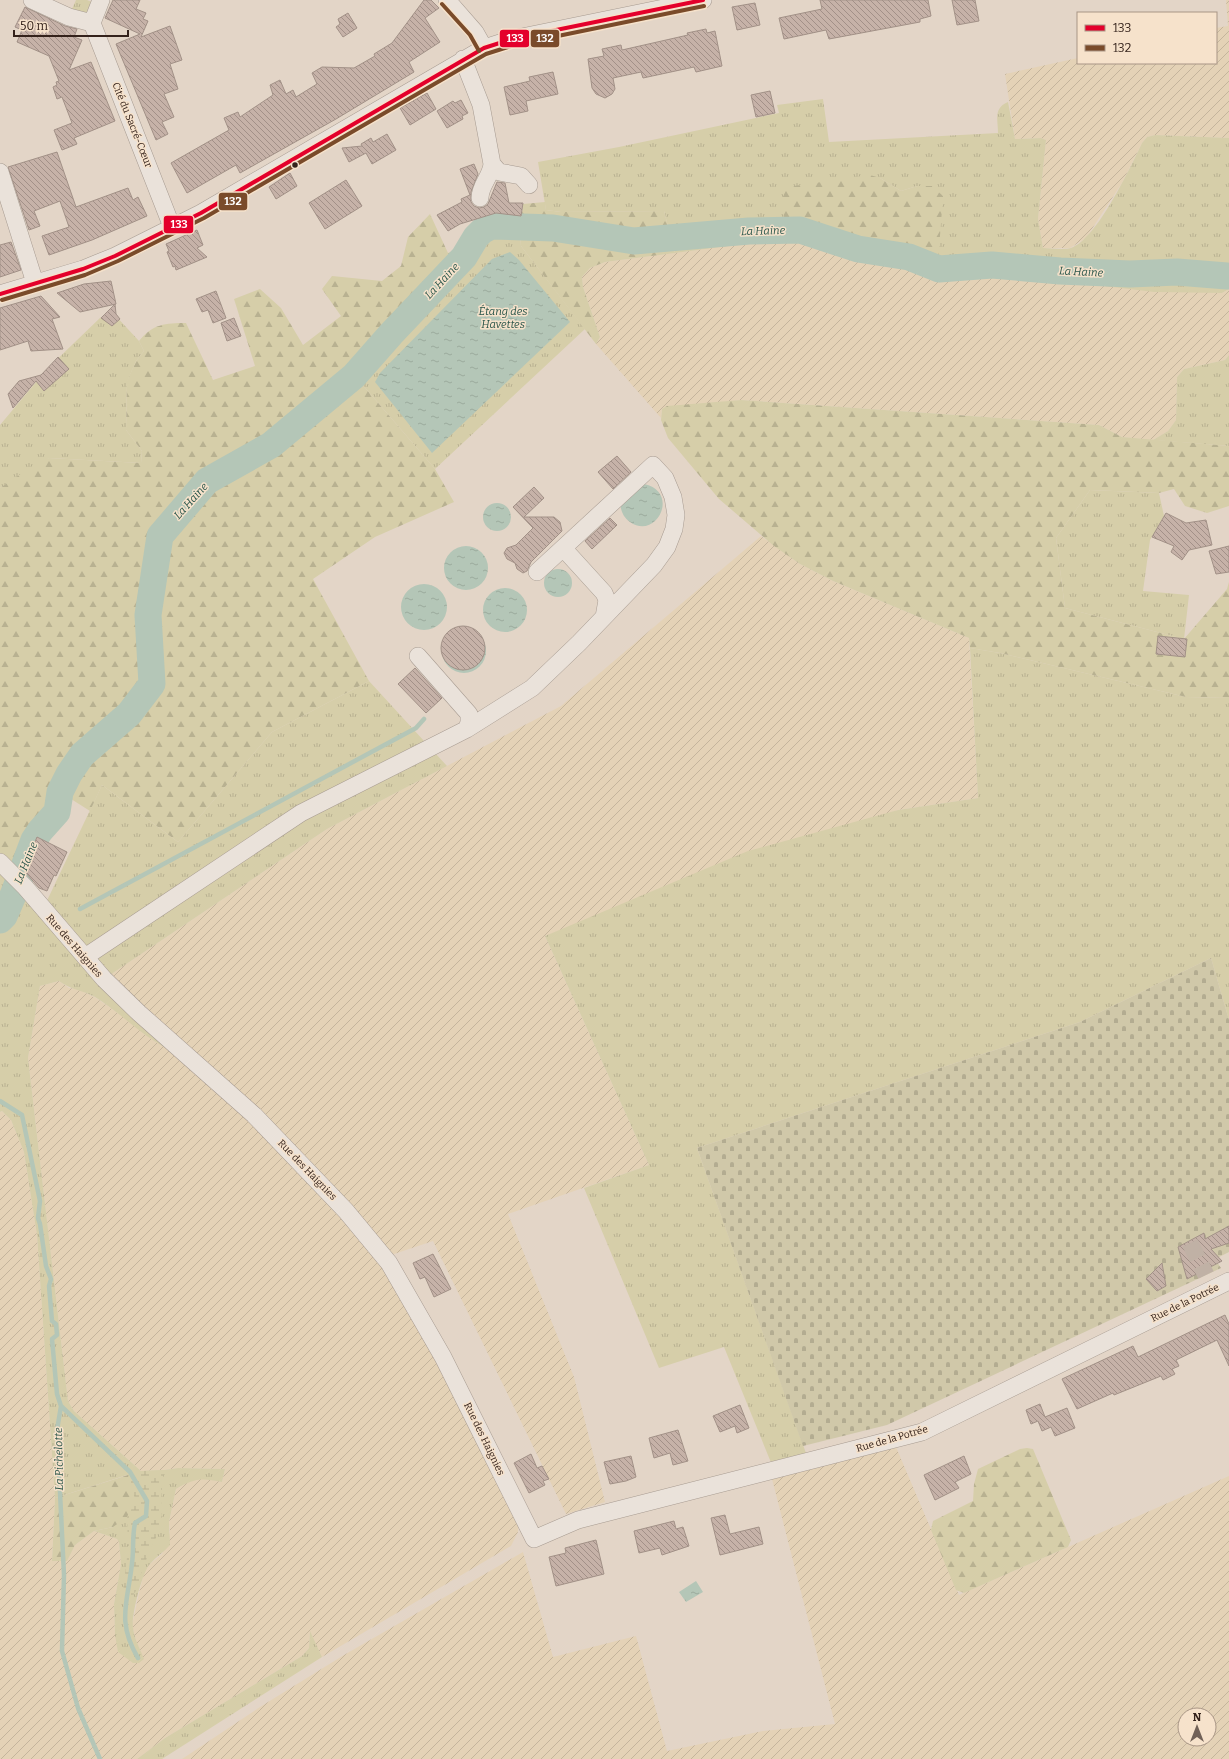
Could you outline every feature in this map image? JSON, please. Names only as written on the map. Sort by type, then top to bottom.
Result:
[{"type":"street","points":[[32,0],[69,17],[92,23],[102,0]]},
{"type":"street","points":[[447,0],[475,32],[484,48]]},
{"type":"street","points":[[0,294],[74,272],[115,256],[201,213],[484,48],[512,38],[703,0]]},
{"type":"street","name":"Cité du Sacré-Cœur","points":[[92,23],[172,227]]},
{"type":"street","points":[[463,59],[481,105],[492,164],[492,169],[480,190],[480,198]]},
{"type":"street","points":[[492,164],[499,172],[521,176],[529,185]]},
{"type":"street","points":[[0,172],[35,283]]},
{"type":"street","points":[[85,957],[301,813],[466,729],[532,688],[580,643],[654,565],[668,548],[674,529],[676,515],[673,497],[665,478],[653,465],[564,549],[537,572]]},
{"type":"street","points":[[564,549],[604,593],[607,600],[604,617]]},
{"type":"street","points":[[418,656],[469,714],[469,722],[466,729]]},
{"type":"street","name":"Rue des Haignies","points":[[6,868],[25,887],[104,979],[139,1013],[254,1115],[346,1211],[389,1263],[443,1357],[534,1539]]},
{"type":"street","name":"Rue de la Potrée","points":[[534,1539],[578,1520],[922,1432],[1209,1282],[1229,1281]]},
{"type":"shaded area","points":[[1226,0],[1229,0],[1229,138],[1155,135],[1147,137],[1142,143],[1122,183],[1086,238],[1070,248],[1043,248],[1038,219],[1046,140],[1040,138],[1015,139],[1005,74],[1077,58],[1077,64],[1217,64],[1217,28],[1228,26]]},
{"type":"shaded area","points":[[807,240],[869,259],[890,262],[932,274],[981,271],[1102,285],[1222,293],[1229,289],[1229,355],[1225,360],[1184,369],[1177,377],[1176,420],[1168,431],[1153,440],[1122,437],[1099,425],[741,400],[662,409],[661,418],[596,344],[600,337],[583,287],[582,277],[590,268],[605,262],[766,241]]},
{"type":"shaded area","points":[[761,536],[800,564],[833,581],[969,638],[978,798],[898,810],[545,936],[649,1165],[508,1214],[574,1377],[605,1502],[566,1514],[433,1241],[391,1255],[104,979],[327,829],[561,706]]},
{"type":"shaded area","points":[[59,981],[69,988],[78,989],[96,998],[177,1053],[251,1119],[374,1252],[414,1312],[518,1524],[518,1532],[511,1546],[322,1657],[310,1632],[309,1648],[302,1656],[165,1738],[137,1759],[0,1759],[0,1112],[2,1111],[11,1120],[24,1152],[37,1235],[55,1498],[52,1560],[67,1560],[75,1545],[94,1531],[117,1539],[119,1542],[121,1564],[114,1604],[115,1635],[141,1651],[137,1644],[132,1625],[144,1573],[150,1564],[162,1554],[170,1532],[169,1522],[176,1489],[191,1480],[204,1478],[222,1482],[225,1469],[178,1468],[141,1471],[74,1411],[68,1401],[28,1058],[40,986]]},
{"type":"shaded area","points":[[896,1447],[959,1595],[1229,1476],[1229,1759],[182,1759],[260,1707],[344,1655],[523,1552],[553,1657],[636,1636],[667,1751],[763,1731],[835,1724],[772,1479]]},
{"type":"green space","points":[[76,0],[87,0],[94,3],[89,12],[85,15],[72,9]]},
{"type":"green space","points":[[823,99],[829,142],[998,133],[998,111],[1008,102],[1015,139],[1041,138],[1046,140],[1038,219],[1043,248],[1068,249],[1081,242],[1102,217],[1112,202],[1142,143],[1147,137],[1155,135],[1229,138],[1229,289],[1222,293],[1154,292],[981,271],[932,274],[890,262],[869,259],[807,240],[766,241],[675,253],[664,211],[561,212],[546,210],[538,162],[619,147],[779,113],[777,105]],"holes":[[[880,178],[901,191],[917,186],[938,262],[908,254],[858,246],[789,224]]]},
{"type":"green space","points":[[870,175],[880,178],[901,191],[917,186],[932,186],[943,196],[938,262],[908,254],[858,246],[789,224],[783,215],[782,202],[787,187]]},
{"type":"green space","points":[[545,202],[546,210],[561,212],[664,211],[675,253],[605,262],[590,268],[582,277],[583,287],[600,337],[596,344],[521,246],[520,232],[523,204]]},
{"type":"green space","points":[[430,214],[448,253],[446,277],[452,284],[361,383],[435,469],[454,502],[375,537],[313,579],[369,681],[272,732],[178,842],[102,785],[90,811],[60,792],[57,793],[55,810],[30,840],[17,872],[0,859],[0,488],[40,461],[49,458],[141,463],[142,451],[126,430],[127,381],[136,361],[144,351],[139,341],[144,335],[154,328],[166,324],[186,323],[213,380],[255,366],[234,299],[260,289],[281,308],[303,345],[341,316],[322,289],[332,276],[382,281],[401,266],[408,237]]},
{"type":"green space","name":"Étang des Havettes","points":[[520,232],[521,246],[585,329],[435,469],[361,383],[452,284],[446,277],[448,253],[488,235]]},
{"type":"green space","points":[[114,314],[139,341],[144,351],[136,361],[127,382],[126,430],[142,451],[141,463],[49,458],[0,488],[0,425],[47,369],[101,317]]},
{"type":"green space","points":[[1229,355],[1229,446],[1153,440],[1168,431],[1176,420],[1177,377],[1184,369],[1225,360]]},
{"type":"green space","points":[[741,400],[1099,425],[1122,437],[1229,446],[1229,506],[1207,513],[1185,506],[1174,489],[1159,493],[1090,490],[1056,538],[1065,608],[1184,639],[1227,589],[1229,582],[1229,698],[1186,697],[1000,653],[970,648],[969,638],[833,581],[800,564],[774,546],[719,499],[668,438],[661,420],[662,409],[667,406]]},
{"type":"green space","points":[[1090,490],[1159,493],[1164,516],[1150,540],[1143,591],[1189,595],[1184,639],[1065,608],[1056,538]]},
{"type":"green space","points":[[970,648],[1000,653],[1186,697],[1229,698],[1229,1020],[1211,958],[1080,1022],[697,1148],[807,1456],[772,1465],[724,1347],[659,1368],[584,1188],[649,1165],[545,936],[748,851],[898,810],[978,798]]},
{"type":"green space","points":[[369,681],[447,766],[327,829],[104,979],[43,909],[102,785],[178,842],[272,732]]},
{"type":"green space","points":[[0,867],[177,1053],[165,1048],[95,997],[59,981],[40,986],[28,1058],[68,1401],[74,1411],[141,1471],[178,1468],[225,1469],[222,1482],[198,1480],[176,1489],[169,1522],[170,1545],[152,1561],[147,1569],[135,1605],[133,1622],[134,1631],[144,1659],[139,1663],[133,1663],[118,1652],[115,1635],[114,1604],[121,1564],[119,1542],[117,1539],[94,1531],[113,1527],[127,1475],[55,1498],[37,1235],[24,1152],[11,1120],[2,1111],[0,1112]]},
{"type":"green space","points":[[1211,958],[1229,1020],[1229,1252],[1215,1259],[1221,1268],[887,1425],[803,1446],[697,1148],[1080,1022]]},
{"type":"green space","points":[[1020,1449],[1033,1449],[1071,1540],[1068,1547],[964,1593],[956,1590],[931,1530],[933,1521],[973,1501],[974,1484],[978,1469]]},
{"type":"green space","points":[[164,1470],[161,1498],[162,1524],[143,1567],[136,1591],[127,1599],[123,1592],[128,1549],[127,1517],[136,1501],[128,1475],[141,1471]]},
{"type":"green space","points":[[128,1475],[136,1501],[127,1517],[113,1527],[94,1531],[75,1545],[67,1561],[52,1561],[55,1498]]},
{"type":"green space","points":[[310,1631],[322,1657],[162,1759],[137,1759],[165,1738],[302,1656],[309,1648]]},
{"type":"water","name":"Étang des Havettes","points":[[510,252],[519,260],[570,322],[432,453],[375,382],[380,373],[492,259]]},
{"type":"water","points":[[644,484],[655,489],[661,496],[663,505],[661,513],[656,520],[648,525],[640,526],[630,522],[624,516],[620,503]]},
{"type":"water","points":[[497,503],[507,507],[511,517],[507,527],[497,531],[487,527],[483,517],[487,507]]},
{"type":"water","points":[[466,546],[478,550],[484,556],[488,568],[484,580],[478,586],[466,590],[454,586],[448,580],[444,568],[448,556],[454,550]]},
{"type":"water","points":[[558,569],[564,570],[568,573],[571,577],[571,589],[568,593],[564,596],[558,597],[552,596],[548,593],[545,589],[544,583],[545,577],[548,573],[552,570]]},
{"type":"water","points":[[424,584],[437,588],[443,594],[447,607],[443,620],[437,626],[424,630],[411,626],[405,620],[401,607],[405,594],[411,588]]},
{"type":"water","points":[[501,588],[509,588],[521,594],[527,606],[527,614],[521,626],[509,632],[501,632],[489,626],[483,614],[483,606],[489,594]]},
{"type":"water","points":[[460,629],[468,629],[473,630],[480,635],[485,642],[485,660],[480,667],[473,672],[460,673],[452,670],[445,663],[442,655],[442,647],[445,639],[452,632]]},
{"type":"water","points":[[696,1581],[703,1592],[686,1602],[679,1592]]},
{"type":"building","points":[[113,0],[140,0],[136,9],[146,13],[143,19],[148,21],[141,37],[170,26],[182,60],[170,64],[178,89],[164,94],[174,117],[162,122],[168,134],[156,140],[116,44],[140,34],[105,18]]},
{"type":"building","points":[[424,0],[431,0],[439,8],[425,18],[440,42],[409,62],[414,72],[336,119],[240,173],[236,165],[187,193],[171,163],[229,130],[224,118],[238,112],[240,117],[273,95],[270,85],[280,80],[286,94],[293,90],[296,97],[317,84],[312,73],[322,67],[354,68],[375,56],[374,54],[392,43]]},
{"type":"building","points":[[820,0],[928,0],[931,16],[920,19],[920,22],[829,39],[826,30],[784,39],[779,18],[822,9]]},
{"type":"building","points":[[952,0],[975,0],[979,21],[957,25]]},
{"type":"building","points":[[755,3],[760,25],[737,30],[732,7]]},
{"type":"building","points":[[25,7],[65,26],[77,29],[74,37],[82,40],[69,70],[91,62],[115,121],[74,138],[77,144],[62,150],[54,130],[72,123],[62,97],[57,99],[53,87],[57,85],[56,82],[59,81],[49,56],[17,42],[22,30],[15,27]]},
{"type":"building","points":[[348,13],[357,28],[343,37],[336,27],[340,24],[338,19]]},
{"type":"building","points":[[706,29],[707,33],[715,31],[722,66],[696,72],[694,67],[643,78],[641,72],[613,78],[615,89],[612,94],[605,98],[596,94],[592,88],[588,59],[604,56],[602,49],[621,45],[622,50],[688,35],[687,33]]},
{"type":"building","points":[[553,72],[558,94],[526,101],[528,111],[510,115],[504,87],[530,81],[529,77]]},
{"type":"building","points":[[770,91],[775,113],[756,117],[751,95]]},
{"type":"building","points":[[427,93],[436,109],[410,125],[400,108]]},
{"type":"building","points":[[461,100],[468,113],[462,116],[463,119],[447,128],[437,111],[453,101],[455,103]]},
{"type":"building","points":[[387,134],[396,150],[372,164],[366,153],[349,162],[342,148],[362,146],[361,144],[371,138],[373,142]]},
{"type":"building","points":[[57,152],[76,207],[128,188],[133,200],[138,197],[147,216],[92,240],[49,255],[42,236],[69,227],[60,201],[34,211],[40,226],[29,230],[8,167]]},
{"type":"building","points":[[474,164],[478,174],[471,192],[471,202],[474,206],[479,208],[484,207],[488,204],[497,182],[505,183],[509,203],[523,203],[521,216],[496,213],[460,224],[448,231],[437,215],[462,202],[461,199],[470,195],[460,169]]},
{"type":"building","points":[[290,173],[297,186],[276,199],[269,187]]},
{"type":"building","points":[[346,180],[362,206],[325,229],[309,203]]},
{"type":"building","points":[[197,230],[203,245],[197,248],[207,257],[176,270],[175,266],[173,267],[167,252],[169,251],[166,244]]},
{"type":"building","points":[[11,242],[21,270],[0,277],[0,245]]},
{"type":"building","points":[[111,281],[116,304],[80,312],[57,293],[84,284]]},
{"type":"building","points":[[216,291],[226,318],[213,323],[208,310],[202,312],[196,299]]},
{"type":"building","points":[[41,296],[60,317],[52,319],[63,349],[31,351],[28,341],[0,350],[0,308]]},
{"type":"building","points":[[115,304],[116,314],[120,319],[112,326],[101,318]]},
{"type":"building","points":[[234,318],[241,336],[227,341],[221,323]]},
{"type":"building","points":[[58,357],[69,369],[44,391],[36,381],[13,408],[8,394],[19,381],[41,375]]},
{"type":"building","points":[[617,456],[631,472],[613,489],[598,472]]},
{"type":"building","points":[[534,487],[544,498],[524,517],[554,517],[560,522],[562,531],[531,562],[527,571],[523,573],[517,569],[515,563],[507,559],[504,553],[507,548],[516,545],[533,528],[513,507]]},
{"type":"building","points":[[1166,513],[1186,523],[1206,520],[1212,545],[1189,550],[1182,560],[1171,552],[1174,546],[1152,537]]},
{"type":"building","points":[[610,518],[617,525],[592,549],[585,541]]},
{"type":"building","points":[[1229,546],[1229,572],[1216,574],[1209,551]]},
{"type":"building","points":[[467,626],[472,627],[479,632],[484,639],[484,657],[479,664],[472,669],[459,670],[454,669],[447,664],[442,657],[441,644],[442,639],[447,632],[454,627]]},
{"type":"building","points":[[1158,636],[1187,639],[1185,657],[1156,654]]},
{"type":"building","points":[[415,668],[442,698],[426,713],[398,684]]},
{"type":"building","points":[[37,837],[67,852],[47,891],[39,888],[26,873],[35,851],[32,849]]},
{"type":"building","points":[[1229,1226],[1229,1243],[1211,1249],[1222,1261],[1187,1279],[1178,1247],[1204,1233],[1205,1239]]},
{"type":"building","points":[[433,1254],[451,1289],[434,1297],[425,1277],[420,1279],[413,1263]]},
{"type":"building","points":[[1162,1263],[1166,1286],[1157,1291],[1146,1279]]},
{"type":"building","points":[[1225,1315],[1229,1324],[1229,1366],[1217,1340],[1176,1360],[1179,1366],[1172,1369],[1175,1374],[1163,1380],[1161,1376],[1114,1395],[1113,1393],[1077,1409],[1062,1379],[1133,1346],[1138,1357]]},
{"type":"building","points":[[1040,1404],[1045,1417],[1067,1408],[1075,1428],[1055,1436],[1051,1427],[1042,1431],[1038,1421],[1031,1424],[1026,1410]]},
{"type":"building","points":[[740,1405],[749,1428],[737,1433],[735,1426],[720,1432],[713,1416]]},
{"type":"building","points":[[678,1430],[688,1461],[673,1465],[670,1453],[654,1458],[649,1438]]},
{"type":"building","points":[[531,1454],[537,1468],[542,1466],[549,1479],[543,1481],[545,1485],[529,1493],[514,1463]]},
{"type":"building","points":[[631,1456],[636,1477],[626,1481],[610,1484],[604,1462]]},
{"type":"building","points":[[964,1456],[971,1474],[955,1482],[959,1488],[935,1500],[924,1475]]},
{"type":"building","points":[[725,1515],[730,1534],[759,1527],[763,1544],[720,1555],[711,1518]]},
{"type":"building","points":[[674,1521],[676,1529],[683,1527],[689,1546],[662,1555],[660,1548],[639,1553],[634,1531]]},
{"type":"building","points":[[596,1540],[604,1574],[556,1586],[549,1557],[566,1553],[565,1548]]},
{"type":"waterway","name":"La Haine","points":[[0,920],[4,916],[14,893],[34,840],[57,812],[60,792],[69,774],[82,755],[129,714],[152,684],[148,615],[160,536],[207,481],[271,445],[354,376],[391,334],[464,257],[476,237],[482,231],[491,226],[553,228],[634,241],[749,231],[800,230],[858,249],[909,257],[939,269],[992,265],[1060,271],[1130,274],[1177,272],[1227,276]]},
{"type":"waterway","points":[[80,909],[416,728],[424,719]]},
{"type":"waterway","name":"La Pichelotte","points":[[0,1101],[22,1115],[40,1201],[38,1218],[46,1266],[51,1279],[49,1286],[52,1321],[56,1324],[57,1335],[52,1339],[57,1394],[61,1406],[57,1430],[64,1575],[62,1651],[78,1708],[100,1759]]},
{"type":"waterway","points":[[61,1406],[130,1472],[147,1501],[146,1516],[135,1523],[133,1558],[125,1611],[127,1633],[138,1658]]},
{"type":"tunnel","points":[[1190,1243],[1206,1275]]},
{"type":"transit line","name":"133","points":[[0,294],[83,269],[115,256],[201,213],[484,48],[512,39],[703,0]]},
{"type":"transit line","name":"132","points":[[442,4],[470,35],[479,51]]},
{"type":"transit line","name":"132","points":[[2,300],[85,275],[118,261],[204,218],[486,54],[514,45],[704,6]]}]
